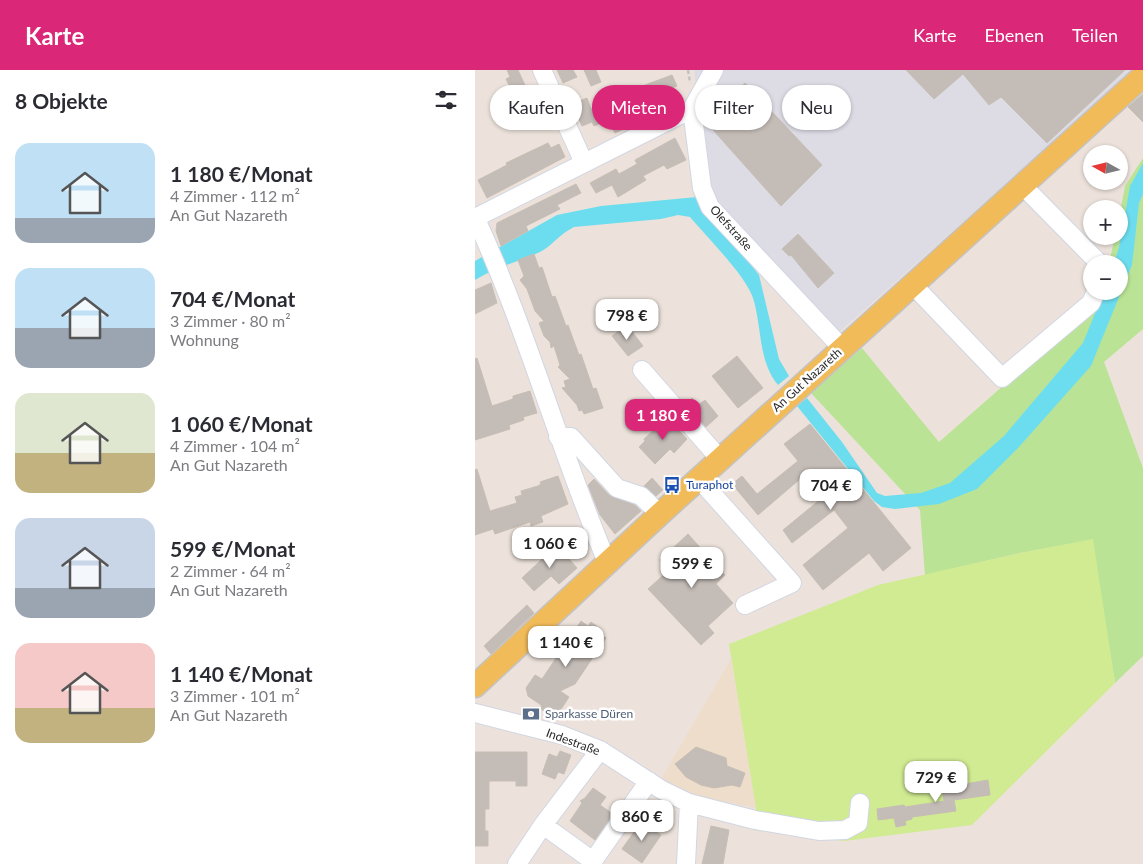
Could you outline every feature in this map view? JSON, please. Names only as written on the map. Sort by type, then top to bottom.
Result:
[{"type":"main road","name":"An Gut Nazareth","points":[[475,686],[607,562],[841,348],[1143,76]]},
{"type":"street","points":[[542,70],[584,162]]},
{"type":"street","points":[[607,562],[582,503],[499,270],[475,218],[693,109],[714,70]]},
{"type":"street","name":"Olefstraße","points":[[693,109],[702,188],[710,207],[841,348]]},
{"type":"street","points":[[1023,186],[1091,255]]},
{"type":"street","points":[[913,285],[1002,378],[1092,300]]},
{"type":"street","points":[[643,370],[721,459]]},
{"type":"street","points":[[558,437],[571,436],[617,488],[641,496],[660,514]]},
{"type":"street","points":[[699,479],[793,583],[745,605]]},
{"type":"street","name":"Indestraße","points":[[475,713],[562,735],[600,750],[649,781],[689,803],[755,820],[819,831],[845,830],[858,823],[860,803]]},
{"type":"street","points":[[517,864],[543,824],[600,750]]},
{"type":"street","points":[[543,824],[593,861],[649,781]]},
{"type":"street","points":[[686,864],[689,803]]},
{"type":"shaded area","points":[[694,70],[1133,70],[836,335],[714,206],[707,187],[701,130],[772,130],[772,85],[696,85]]},
{"type":"shaded area","points":[[731,659],[756,808],[687,794],[660,781]]},
{"type":"green space","points":[[1143,158],[1143,329],[1104,362],[1143,468],[1143,656],[1115,683],[1092,540],[1020,553],[925,575],[920,510],[811,393],[862,348],[939,442],[1094,306],[1104,300],[1128,300],[1128,255],[1111,255],[1113,245],[1128,245],[1128,200],[1122,200],[1124,190],[1128,190],[1128,181]]},
{"type":"green space","points":[[1093,539],[1115,683],[972,825],[844,841],[753,830],[756,808],[729,644],[878,585],[1020,553]]},
{"type":"water","points":[[1143,163],[1143,194],[1139,203],[1132,265],[1128,275],[1128,255],[1117,255],[1119,245],[1128,245],[1127,200],[1130,186]]},
{"type":"water","points":[[697,197],[759,275],[779,359],[789,376],[778,385],[767,366],[761,343],[756,309],[749,289],[734,268],[690,217],[678,215],[661,219],[574,227],[540,252],[499,268],[475,280],[475,261],[557,215],[601,206]]},
{"type":"water","points":[[1100,300],[1118,300],[1091,366],[1018,448],[977,489],[939,504],[895,509],[882,507],[874,501],[797,406],[807,398],[842,442],[877,493],[885,496],[921,493],[950,483],[1004,436],[1083,343]]},
{"type":"building","points":[[507,70],[518,70],[525,85],[509,85],[506,79],[510,77]]},
{"type":"building","points":[[557,70],[573,70],[577,77],[563,83]]},
{"type":"building","points":[[584,70],[596,70],[601,82],[591,86]]},
{"type":"building","points":[[906,70],[1125,70],[1047,143],[1001,97],[989,105],[963,74],[934,99]]},
{"type":"building","points":[[672,75],[677,85],[645,85]]},
{"type":"building","points":[[1143,94],[1143,122],[1128,107]]},
{"type":"building","points":[[587,98],[592,108],[592,122],[582,126],[582,100]]},
{"type":"building","points":[[772,112],[782,122],[782,130],[789,130],[822,165],[781,206],[713,130],[772,130]]},
{"type":"building","points":[[675,138],[686,160],[667,169],[664,165],[643,176],[646,180],[618,197],[612,185],[596,193],[590,183],[616,169],[619,174],[637,164],[635,160]]},
{"type":"building","points":[[548,143],[551,148],[559,144],[565,157],[487,198],[478,180],[507,165],[506,163]]},
{"type":"building","points":[[576,184],[581,193],[557,205],[560,209],[526,226],[528,231],[501,246],[496,231],[497,223]]},
{"type":"building","points":[[798,234],[834,273],[818,288],[791,255],[789,256],[782,249]]},
{"type":"building","points":[[534,254],[539,268],[542,267],[552,297],[555,296],[566,326],[568,325],[579,355],[581,354],[593,389],[596,388],[603,408],[584,414],[582,410],[579,411],[577,405],[562,388],[566,387],[564,381],[570,379],[558,367],[560,365],[554,346],[551,348],[550,342],[544,336],[539,323],[544,321],[535,311],[527,289],[520,280],[524,276],[518,260]]},
{"type":"building","points":[[491,283],[497,303],[475,314],[475,290]]},
{"type":"building","points":[[627,325],[643,346],[628,356],[612,336]]},
{"type":"building","points":[[737,356],[763,388],[738,408],[712,376]]},
{"type":"building","points":[[477,358],[492,406],[513,399],[513,396],[530,391],[537,413],[523,417],[524,420],[509,425],[510,429],[475,440],[475,359]]},
{"type":"building","points":[[692,398],[698,405],[705,400],[718,416],[706,427],[686,404]]},
{"type":"building","points":[[667,418],[687,439],[674,453],[670,449],[655,464],[639,447],[645,441],[644,439]]},
{"type":"building","points":[[810,424],[911,548],[883,571],[869,553],[823,590],[803,565],[848,528],[834,510],[792,543],[783,530],[822,498],[818,494],[821,491],[807,473],[758,515],[732,484],[742,476],[757,494],[798,461],[784,444]]},
{"type":"building","points":[[477,469],[490,511],[517,503],[515,497],[522,495],[521,491],[538,486],[541,484],[540,482],[558,476],[568,504],[541,516],[543,522],[531,526],[530,522],[495,534],[493,529],[475,535],[475,470]]},
{"type":"building","points":[[652,478],[663,490],[656,496],[644,486]]},
{"type":"building","points":[[594,479],[609,495],[635,505],[641,511],[615,534],[600,515],[588,485]]},
{"type":"building","points":[[688,534],[725,575],[716,584],[733,603],[708,626],[714,633],[701,645],[648,589],[669,570],[660,560]]},
{"type":"building","points":[[557,545],[577,568],[559,584],[551,576],[534,591],[522,578]]},
{"type":"building","points":[[527,605],[534,613],[491,654],[484,646]]},
{"type":"building","points":[[581,621],[588,626],[591,622],[601,629],[599,633],[606,638],[575,684],[560,691],[569,697],[558,714],[553,711],[545,712],[542,710],[541,705],[528,696],[526,688],[535,675],[542,679]]},
{"type":"building","points":[[696,747],[726,758],[727,766],[745,773],[740,787],[732,785],[714,788],[701,785],[686,777],[675,764]]},
{"type":"building","points":[[560,751],[571,755],[564,774],[558,772],[555,779],[542,774],[549,754],[557,757]]},
{"type":"building","points":[[475,752],[527,752],[527,786],[516,786],[516,781],[489,781],[489,809],[485,809],[485,831],[488,831],[488,846],[475,846]]},
{"type":"building","points":[[988,780],[990,795],[954,800],[956,811],[912,817],[912,819],[905,821],[906,825],[896,827],[894,818],[878,820],[877,809],[944,801],[942,788]]},
{"type":"building","points":[[593,788],[606,797],[600,805],[613,814],[595,840],[570,821],[582,803],[580,801]]},
{"type":"building","points":[[641,822],[661,835],[642,863],[622,849]]},
{"type":"building","points":[[711,826],[729,830],[723,864],[702,864]]},
{"type":"place","name":"Turaphot","points":[[672,485]]},
{"type":"place","name":"Sparkasse Düren","points":[[531,714]]}]
